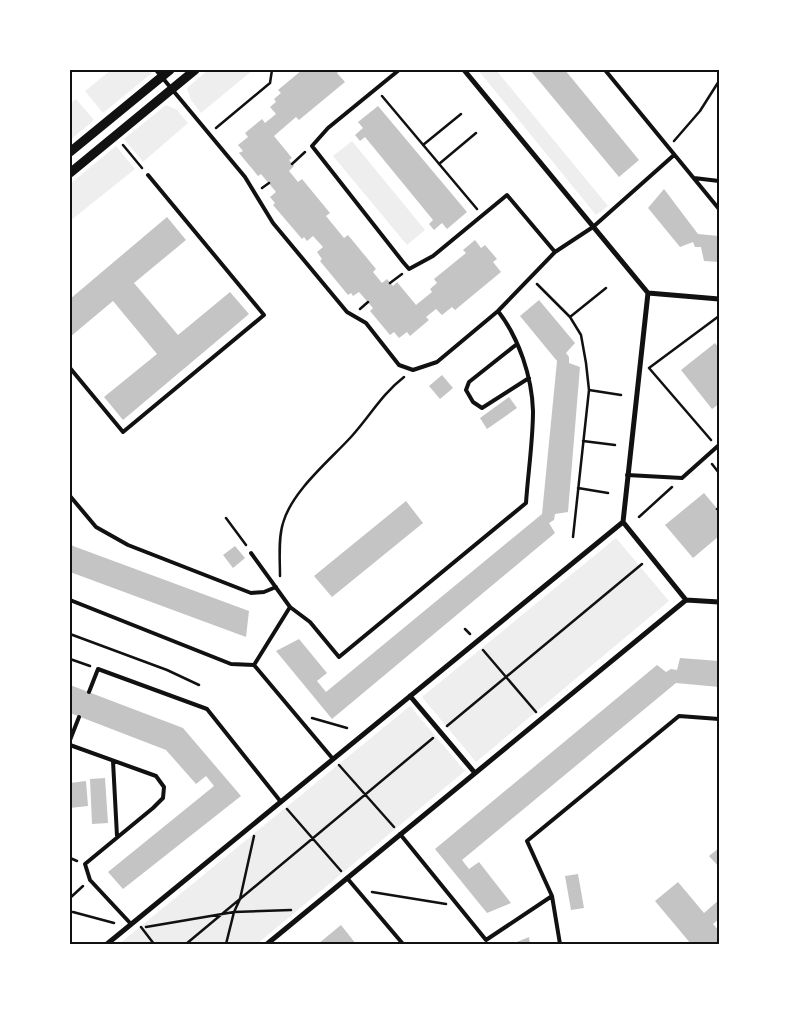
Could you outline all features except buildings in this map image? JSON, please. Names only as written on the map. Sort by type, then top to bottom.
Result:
[{"type":"street","points":[[70,152],[159,73],[170,70]]},
{"type":"street","points":[[70,173],[195,70]]},
{"type":"street","points":[[464,70],[648,293],[719,300]]},
{"type":"street","points":[[107,944],[623,522],[648,293]]},
{"type":"street","points":[[623,522],[686,600]]},
{"type":"street","points":[[267,944],[686,600],[719,602]]},
{"type":"street","points":[[410,696],[475,773]]},
{"type":"lane","points":[[399,70],[328,128],[312,146],[409,268],[433,256],[507,195],[554,252]]},
{"type":"lane","points":[[605,70],[719,209]]},
{"type":"lane","points":[[159,73],[244,177],[273,223],[347,312],[366,323],[399,365],[413,370],[437,362],[498,311],[554,252],[594,227],[674,155]]},
{"type":"lane","points":[[70,368],[123,432],[264,315],[148,175]]},
{"type":"lane","points":[[693,178],[719,181]]},
{"type":"lane","points":[[251,553],[278,586],[290,607],[310,622],[339,657],[526,503],[533,411],[529,378],[506,320],[498,311]]},
{"type":"lane","points":[[517,344],[469,382],[466,390],[474,402],[482,408],[529,378]]},
{"type":"lane","points":[[628,475],[682,478],[718,447]]},
{"type":"lane","points":[[70,496],[96,527],[128,545],[251,593],[264,592],[278,586]]},
{"type":"lane","points":[[70,600],[231,664],[254,664]]},
{"type":"lane","points":[[254,664],[290,607]]},
{"type":"lane","points":[[254,664],[334,759]]},
{"type":"lane","points":[[89,692],[98,669],[207,709],[281,802]]},
{"type":"lane","points":[[560,944],[552,896],[527,841],[679,716],[719,719]]},
{"type":"lane","points":[[70,740],[79,717]]},
{"type":"lane","points":[[70,745],[156,776],[164,787],[163,798],[153,808],[85,864],[90,880],[131,924]]},
{"type":"lane","points":[[113,761],[117,837]]},
{"type":"lane","points":[[400,834],[486,940],[552,896]]},
{"type":"lane","points":[[347,878],[402,944]]},
{"type":"path","points":[[209,134],[270,83],[272,70]]},
{"type":"path","points":[[668,148],[700,111],[719,81]]},
{"type":"path","points":[[386,101],[474,206]]},
{"type":"path","points":[[423,145],[461,114]]},
{"type":"path","points":[[439,164],[476,133]]},
{"type":"path","points":[[121,142],[148,175]]},
{"type":"path","points":[[292,164],[312,146]]},
{"type":"path","points":[[390,283],[409,268]]},
{"type":"path","points":[[530,277],[570,317],[581,335],[589,390],[573,537]]},
{"type":"path","points":[[570,317],[606,288]]},
{"type":"path","points":[[718,447],[649,368],[719,316]]},
{"type":"path","points":[[278,586],[281,535],[288,511],[304,486],[352,435],[390,388],[413,370]]},
{"type":"path","points":[[589,390],[622,395]]},
{"type":"path","points":[[584,441],[615,445]]},
{"type":"path","points":[[639,517],[682,478]]},
{"type":"path","points":[[578,488],[608,493]]},
{"type":"path","points":[[226,518],[251,553]]},
{"type":"path","points":[[186,944],[642,564]]},
{"type":"path","points":[[465,628],[542,718]]},
{"type":"path","points":[[70,634],[152,664],[199,686]]},
{"type":"path","points":[[70,659],[98,669]]},
{"type":"path","points":[[294,713],[347,728]]},
{"type":"path","points":[[334,759],[400,834]]},
{"type":"path","points":[[281,802],[347,878]]},
{"type":"path","points":[[226,944],[234,912],[240,899],[255,833],[250,827]]},
{"type":"path","points":[[70,898],[90,880]]},
{"type":"path","points":[[356,889],[459,906]]},
{"type":"path","points":[[131,924],[141,927],[234,912],[308,910]]},
{"type":"path","points":[[73,912],[114,924]]},
{"type":"path","points":[[141,927],[154,944]]},
{"type":"shaded area","points":[[111,70],[150,70],[152,73],[103,113],[85,91]]},
{"type":"shaded area","points":[[208,70],[253,70],[201,113],[191,100],[187,88]]},
{"type":"shaded area","points":[[478,70],[496,70],[608,206],[596,215]]},
{"type":"shaded area","points":[[76,99],[94,120],[70,140],[70,104]]},
{"type":"shaded area","points":[[166,105],[177,110],[188,123],[143,162],[124,139]]},
{"type":"shaded area","points":[[352,141],[425,230],[407,245],[333,156]]},
{"type":"shaded area","points":[[116,146],[135,169],[70,221],[70,184]]},
{"type":"shaded area","points":[[616,538],[669,601],[476,762],[422,697]]},
{"type":"shaded area","points":[[410,706],[465,771],[257,944],[119,944]]}]
